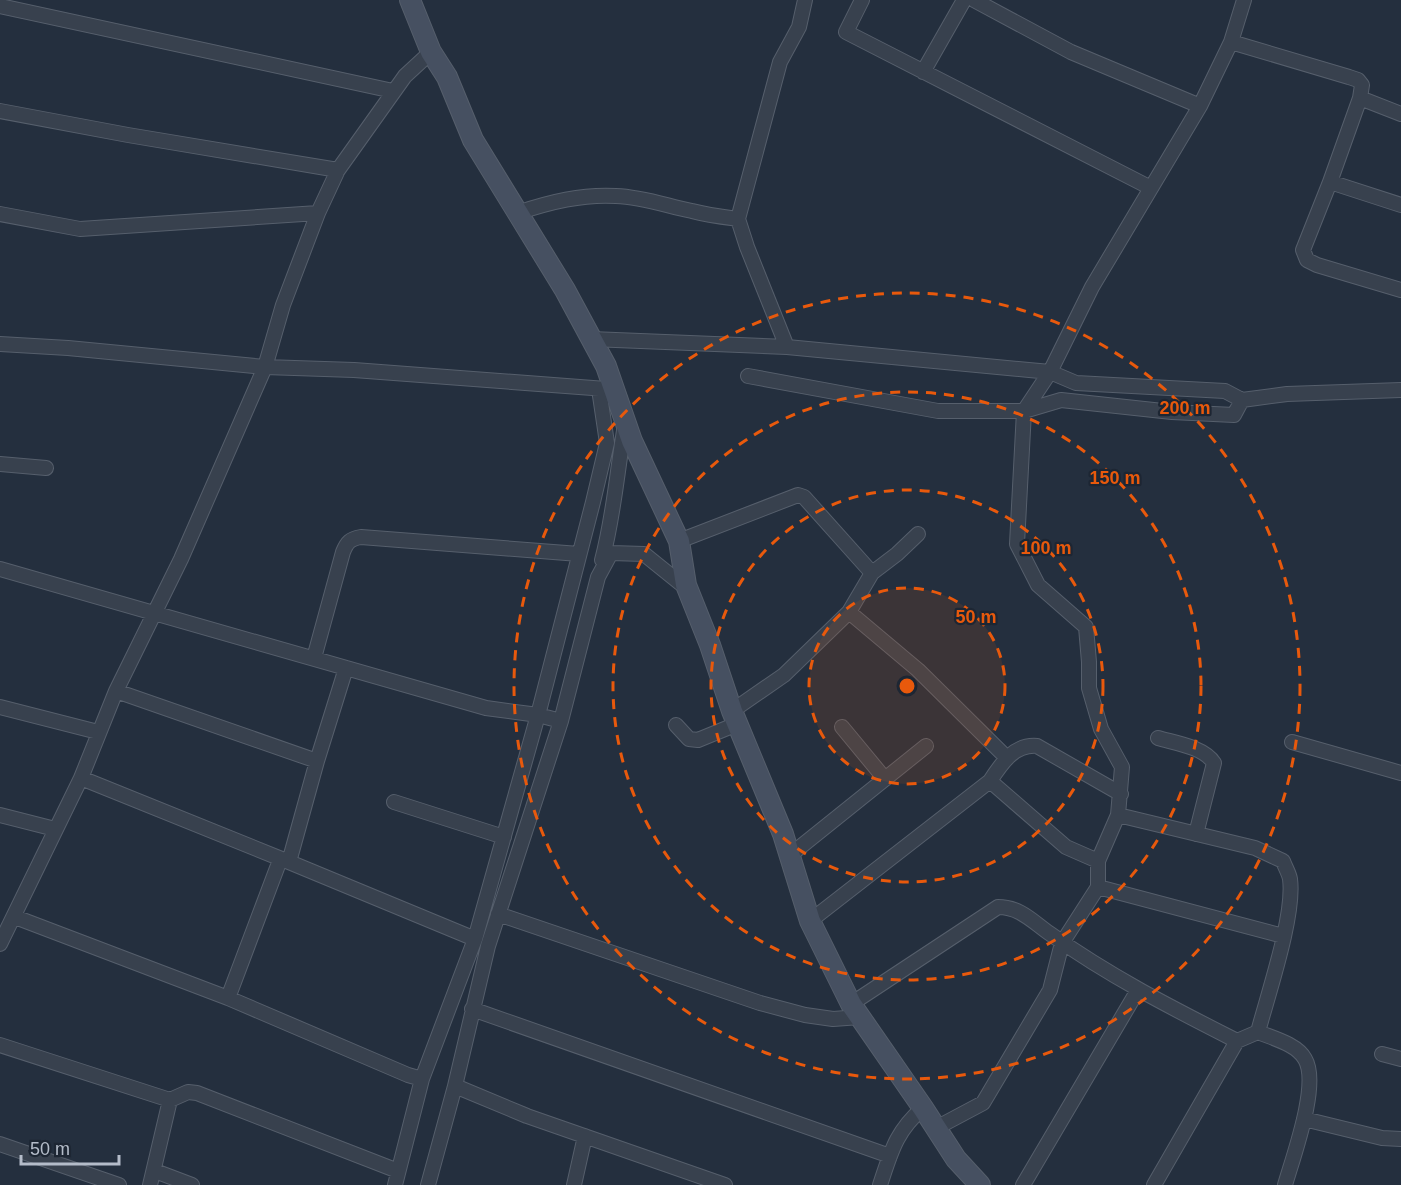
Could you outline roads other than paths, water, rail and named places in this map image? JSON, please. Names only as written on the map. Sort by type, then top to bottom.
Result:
[{"type":"street","points":[[395,1185],[422,1079],[475,939],[538,715],[607,443],[606,366],[565,290],[473,140],[447,77],[431,52],[409,0]]},
{"type":"street","points":[[787,347],[738,219],[780,62],[799,27],[804,0]]},
{"type":"street","points":[[862,0],[846,32],[1151,188]]},
{"type":"street","points":[[922,72],[964,0]]},
{"type":"street","points":[[974,0],[1071,52],[1200,106]]},
{"type":"street","points":[[936,1128],[983,1103],[1050,990],[1062,943],[1098,887],[1098,861],[1118,814],[1121,794],[1122,767],[1101,729],[1089,688],[1086,627],[1038,585],[1017,544],[1024,411],[1050,372],[1092,287],[1200,106],[1231,42],[1244,0]]},
{"type":"street","points":[[0,6],[393,91]]},
{"type":"street","points":[[1231,42],[1358,80],[1362,85],[1360,98],[1330,182],[1303,250],[1307,260],[1317,265],[1401,290]]},
{"type":"street","points":[[1,941],[15,917],[54,829],[81,778],[116,691],[181,559],[265,367],[283,304],[318,213],[338,170],[393,91],[405,76],[431,52]]},
{"type":"street","points":[[1360,98],[1401,114]]},
{"type":"street","points":[[0,111],[338,170]]},
{"type":"street","points":[[1330,182],[1401,205]]},
{"type":"street","points":[[517,213],[575,197],[616,196],[646,199],[692,211],[738,219]]},
{"type":"street","points":[[0,214],[80,229],[318,213]]},
{"type":"street","points":[[591,339],[787,347],[1050,372],[1076,383],[1226,391],[1242,400],[1287,394],[1401,390]]},
{"type":"street","points":[[0,344],[68,348],[265,367],[354,370],[607,389]]},
{"type":"street","points":[[748,376],[938,411],[1024,411],[1061,400],[1172,412],[1234,415],[1242,400]]},
{"type":"street","points":[[607,389],[625,422],[679,541],[686,585],[734,717],[783,834],[810,921],[856,1011],[956,1159],[980,1185]]},
{"type":"street","points":[[428,1185],[498,914],[561,721],[610,530],[625,422]]},
{"type":"street","points":[[0,464],[46,468]]},
{"type":"street","points":[[679,541],[798,495],[804,497],[872,573]]},
{"type":"street","points":[[676,725],[689,739],[698,740],[734,717],[784,675],[849,612],[872,573],[918,534]]},
{"type":"street","points":[[314,658],[344,552],[347,543],[352,538],[579,554]]},
{"type":"street","points":[[598,576],[611,553],[644,554],[680,584],[686,585]]},
{"type":"street","points":[[0,569],[486,708],[538,715],[561,721]]},
{"type":"street","points":[[849,612],[918,670],[1006,757]]},
{"type":"street","points":[[228,998],[285,861],[346,668]]},
{"type":"street","points":[[116,691],[317,761]]},
{"type":"street","points":[[0,707],[98,732]]},
{"type":"street","points":[[842,727],[885,779]]},
{"type":"street","points":[[1158,738],[1201,752],[1215,763],[1196,834]]},
{"type":"street","points":[[1292,742],[1401,773]]},
{"type":"street","points":[[810,921],[990,781],[1006,757],[1028,745],[1037,746],[1121,794]]},
{"type":"street","points":[[789,856],[926,746]]},
{"type":"street","points":[[81,778],[475,939]]},
{"type":"street","points":[[990,781],[1066,847],[1098,861]]},
{"type":"street","points":[[394,802],[504,837]]},
{"type":"street","points":[[1118,814],[1256,848],[1283,861],[1290,879],[1290,900],[1258,1032]]},
{"type":"street","points":[[0,815],[54,829]]},
{"type":"street","points":[[1098,887],[1283,936]]},
{"type":"street","points":[[498,914],[760,1003],[805,1015],[833,1019],[856,1011],[998,907],[1013,908],[1062,943],[1138,990],[1237,1041]]},
{"type":"street","points":[[15,917],[228,998],[422,1079]]},
{"type":"street","points":[[1023,1185],[1138,990]]},
{"type":"street","points":[[472,1009],[890,1156]]},
{"type":"street","points":[[1154,1185],[1237,1041],[1258,1032],[1288,1045],[1305,1058],[1311,1082],[1304,1119],[1285,1185]]},
{"type":"street","points":[[0,1045],[170,1100],[188,1092],[197,1093],[399,1171]]},
{"type":"street","points":[[1382,1054],[1401,1059]]},
{"type":"street","points":[[455,1086],[527,1116],[725,1185]]},
{"type":"street","points":[[150,1185],[170,1100]]},
{"type":"street","points":[[880,1185],[897,1137],[908,1121],[923,1108]]},
{"type":"street","points":[[1304,1119],[1382,1138],[1401,1139]]},
{"type":"street","points":[[574,1185],[585,1136]]},
{"type":"street","points":[[0,1144],[119,1185]]},
{"type":"street","points":[[155,1171],[192,1185]]}]
